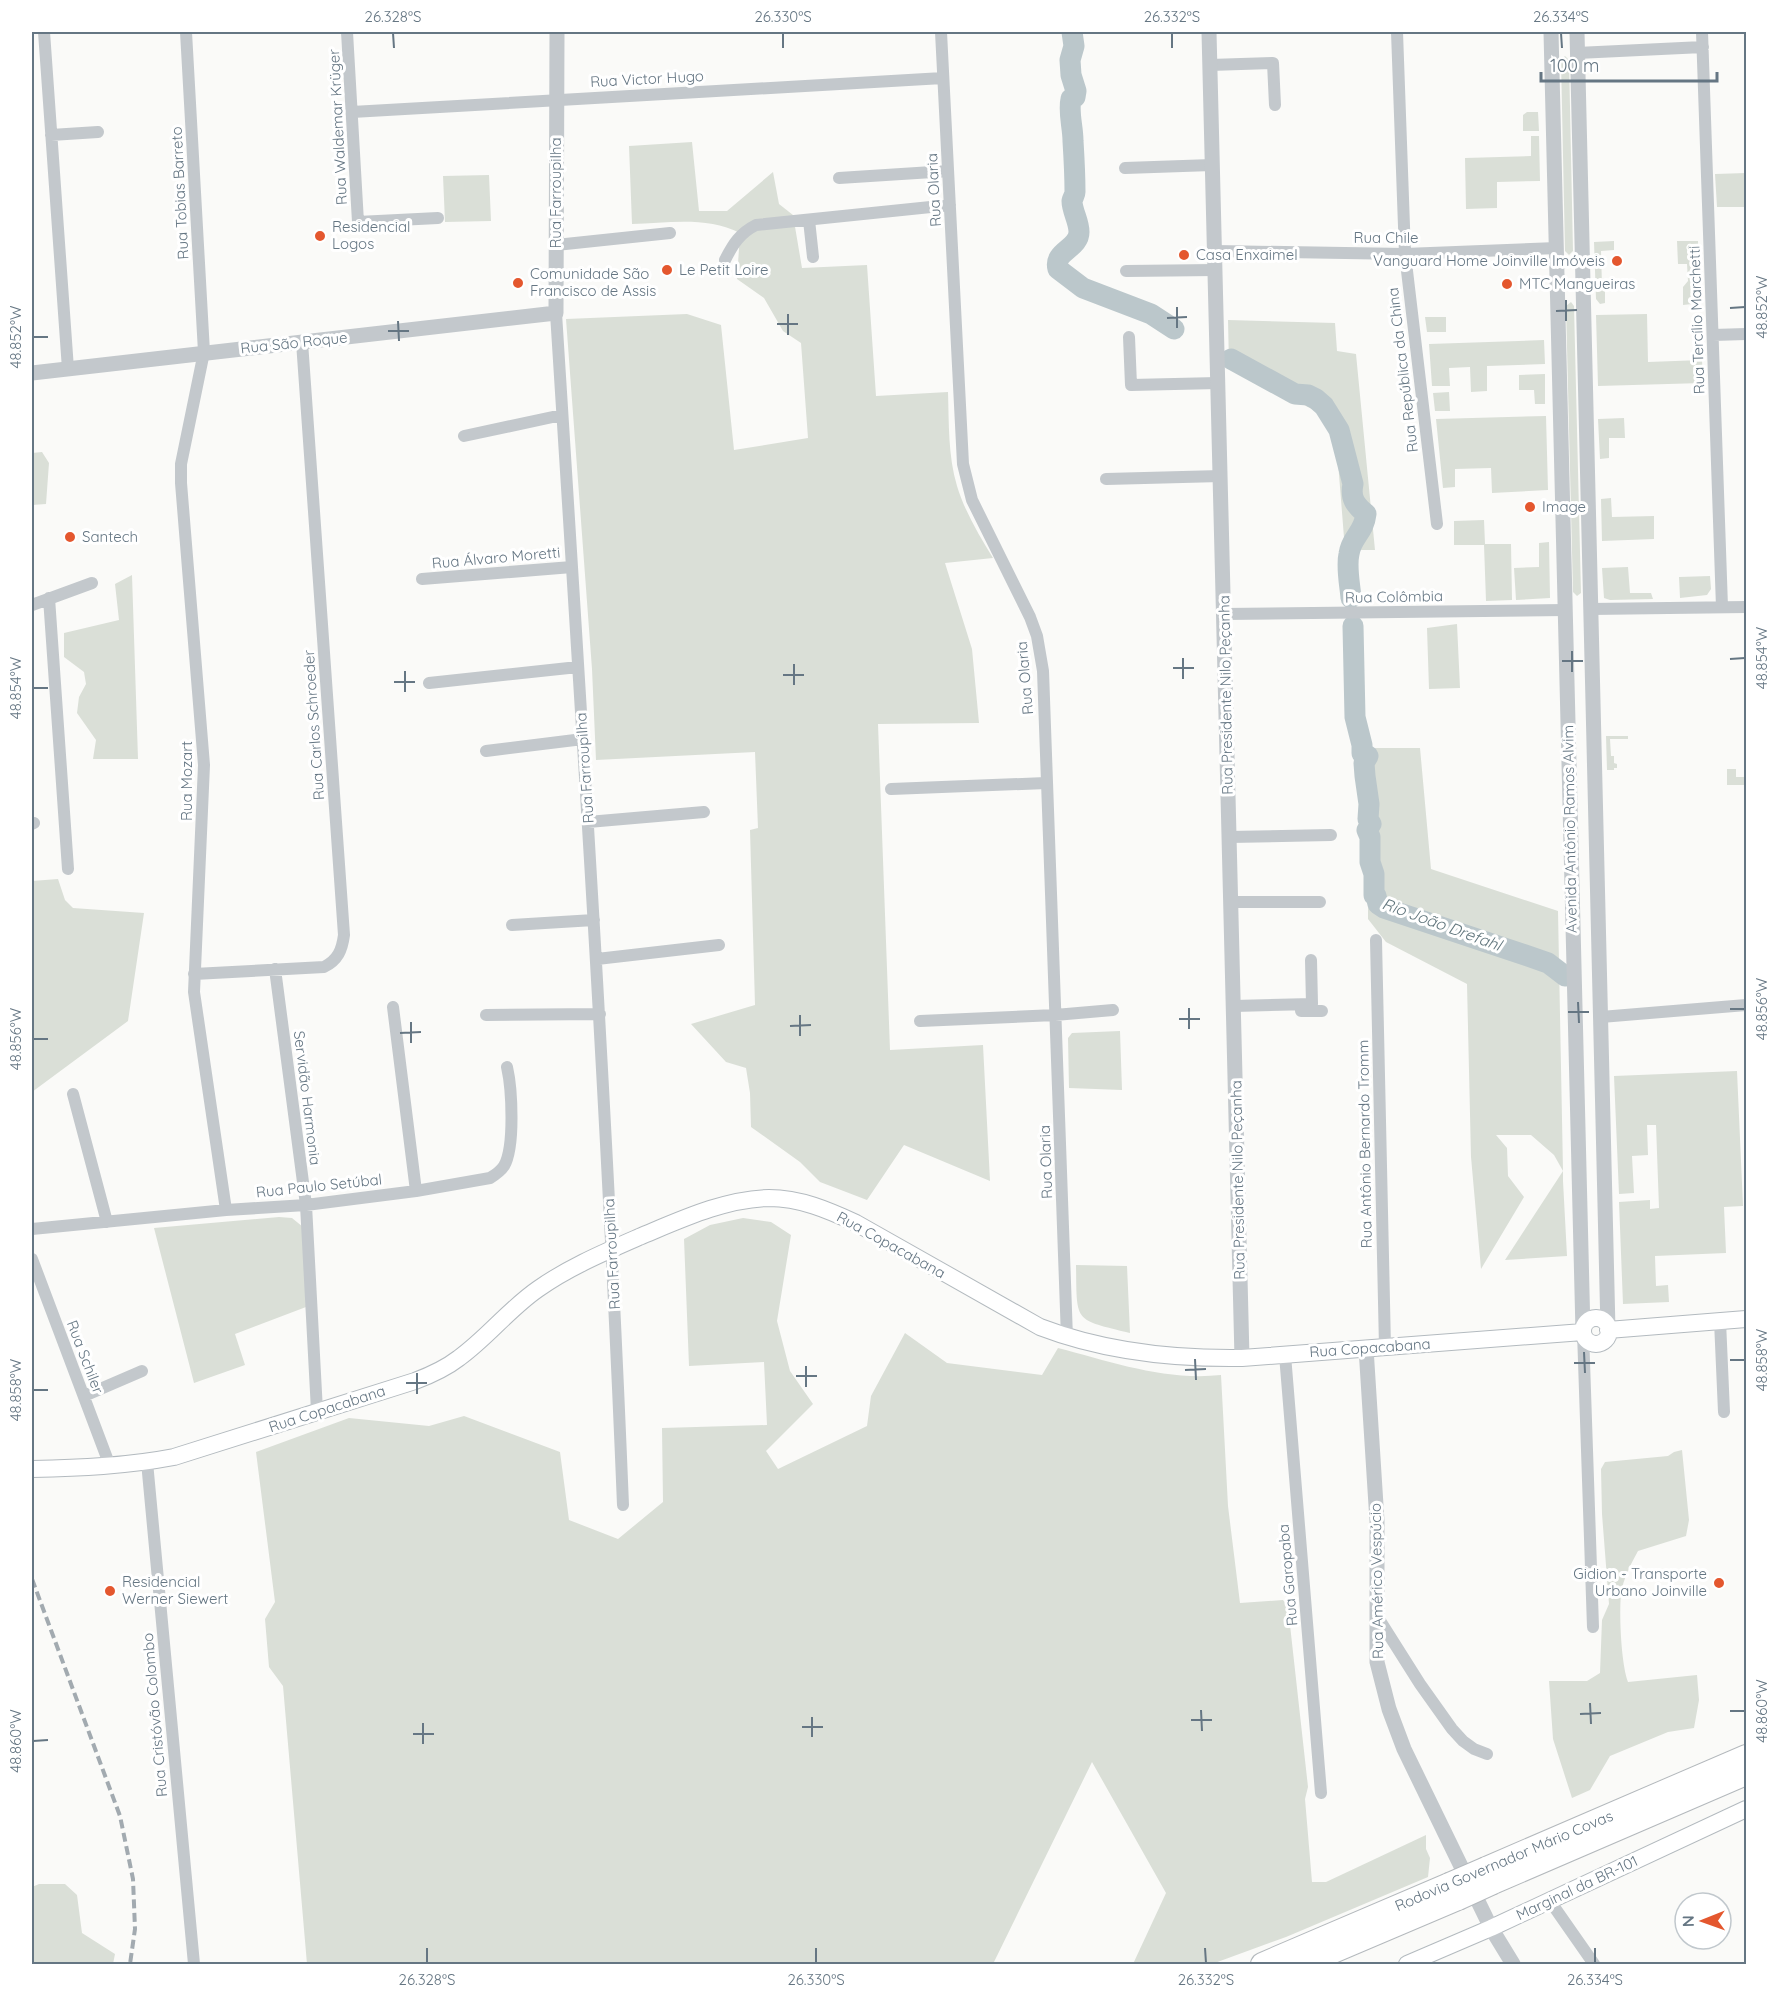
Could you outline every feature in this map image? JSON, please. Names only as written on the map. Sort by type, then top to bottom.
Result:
[{"type":"highway","name":"Rodovia Governador Mário Covas","points":[[1305,1965],[1453,1892],[1746,1756]]},
{"type":"highway","name":"Rodovia Governador Mário Covas","points":[[1489,1876],[1746,1774]]},
{"type":"highway","name":"Rodovia Governador Mário Covas","points":[[1262,1965],[1453,1892]]},
{"type":"main road","name":"Rua Copacabana","points":[[32,1469],[111,1466],[147,1462],[205,1449],[433,1374],[462,1356],[519,1303],[576,1266],[613,1248],[710,1209],[735,1202],[769,1198],[791,1200],[833,1212],[1040,1327],[1067,1338],[1101,1346],[1210,1359],[1583,1332]]},
{"type":"main road","points":[[1583,1332],[1589,1342],[1597,1344],[1607,1338],[1608,1330],[1746,1319]]},
{"type":"main road","name":"Marginal da BR-101","points":[[1407,1965],[1746,1809]]},
{"type":"street","points":[[44,32],[68,369]]},
{"type":"street","name":"Rua Tobias Barreto","points":[[186,32],[204,352]]},
{"type":"street","name":"Rua Waldemar Krüger","points":[[347,32],[358,222],[438,218]]},
{"type":"street","name":"Rua Farroupilha","points":[[557,32],[556,313],[597,959],[613,1248],[623,1505]]},
{"type":"street","name":"Rua Olaria","points":[[940,32],[963,464],[972,500],[1030,617],[1037,636],[1043,671],[1067,1338]]},
{"type":"street","name":"Rua Presidente Nilo Peçanha","points":[[1209,32],[1242,1358]]},
{"type":"street","name":"Rua República da China","points":[[1396,32],[1405,254],[1437,524]]},
{"type":"street","name":"Avenida Antônio Ramos Alvim","points":[[1551,32],[1583,1332],[1593,1627]]},
{"type":"street","name":"Avenida Antônio Ramos Alvim","points":[[1576,32],[1608,1330]]},
{"type":"street","name":"Rua Tercílio Marchetti","points":[[1702,32],[1722,608]]},
{"type":"street","points":[[1577,53],[1703,46]]},
{"type":"street","points":[[1210,65],[1273,63],[1275,105]]},
{"type":"street","name":"Rua Victor Hugo","points":[[352,111],[943,78]]},
{"type":"street","points":[[51,135],[99,132]]},
{"type":"street","points":[[1125,168],[1212,165]]},
{"type":"street","points":[[839,178],[948,171]]},
{"type":"street","points":[[725,260],[734,243],[746,230],[756,225],[950,205]]},
{"type":"street","points":[[809,220],[813,257]]},
{"type":"street","points":[[556,245],[670,233]]},
{"type":"street","name":"Rua Chile","points":[[1215,251],[1405,254],[1557,248]]},
{"type":"street","points":[[1126,271],[1215,270]]},
{"type":"street","name":"Rua São Roque","points":[[32,373],[556,313]]},
{"type":"street","points":[[1713,335],[1746,334]]},
{"type":"street","points":[[1129,337],[1131,385],[1218,383]]},
{"type":"street","name":"Rua Carlos Schroeder","points":[[194,974],[324,967],[340,954],[344,935],[302,342]]},
{"type":"street","name":"Rua Mozart","points":[[204,352],[181,464],[204,765],[194,992],[226,1210]]},
{"type":"street","points":[[464,436],[562,415]]},
{"type":"street","points":[[1106,479],[1221,476]]},
{"type":"street","name":"Rua Álvaro Moretti","points":[[422,579],[572,567]]},
{"type":"street","points":[[32,605],[92,584]]},
{"type":"street","points":[[49,598],[68,869]]},
{"type":"street","points":[[1592,609],[1746,607]]},
{"type":"street","name":"Rua Colômbia","points":[[1224,614],[1565,610]]},
{"type":"street","points":[[429,683],[578,667]]},
{"type":"street","points":[[486,751],[583,739]]},
{"type":"street","points":[[1568,743],[1594,741]]},
{"type":"street","points":[[891,789],[1046,783]]},
{"type":"street","points":[[588,822],[704,812]]},
{"type":"street","points":[[1229,837],[1331,835]]},
{"type":"street","points":[[1231,902],[1320,902]]},
{"type":"street","points":[[512,925],[594,920]]},
{"type":"street","name":"Rua Antônio Bernardo Tromm","points":[[1376,940],[1385,1347]]},
{"type":"street","points":[[597,959],[719,945]]},
{"type":"street","points":[[1234,1009],[1312,1004],[1311,960]]},
{"type":"street","name":"Servidão Harmonia","points":[[275,969],[306,1204],[317,1411]]},
{"type":"street","points":[[1601,1017],[1746,1005]]},
{"type":"street","points":[[393,1007],[416,1191]]},
{"type":"street","points":[[1234,1009],[1322,1011]]},
{"type":"street","points":[[920,1021],[1113,1010]]},
{"type":"street","points":[[486,1015],[600,1014]]},
{"type":"street","name":"Rua Paulo Setúbal","points":[[32,1229],[306,1204],[416,1191],[490,1178],[504,1166],[508,1155],[512,1098],[507,1067]]},
{"type":"street","points":[[73,1094],[107,1221]]},
{"type":"street","name":"Rua Schiler","points":[[32,1259],[111,1466]]},
{"type":"street","points":[[1720,1321],[1724,1412]]},
{"type":"street","name":"Rua Américo Vespúcio","points":[[1366,1348],[1377,1521],[1377,1662],[1383,1690],[1395,1728],[1437,1819],[1491,1928],[1513,1965]]},
{"type":"street","name":"Rua Garopaba","points":[[1285,1355],[1320,1793]]},
{"type":"street","points":[[84,1396],[142,1371]]},
{"type":"street","name":"Rua Cristóvão Colombo","points":[[147,1462],[194,1965]]},
{"type":"street","points":[[1377,1616],[1452,1729],[1473,1749],[1487,1754]]},
{"type":"street","points":[[1550,1901],[1594,1965]]},
{"type":"shaded area","points":[[1565,56],[1569,60],[1573,251],[1569,255],[1565,251],[1561,60]]},
{"type":"shaded area","points":[[1527,112],[1538,112],[1539,131],[1523,131],[1523,115]]},
{"type":"shaded area","points":[[1531,136],[1539,136],[1540,181],[1497,182],[1497,208],[1466,209],[1465,158],[1531,156]]},
{"type":"shaded area","points":[[692,142],[699,211],[727,211],[773,172],[779,204],[793,215],[802,268],[867,265],[876,396],[948,392],[950,451],[954,475],[968,514],[993,558],[945,563],[972,649],[979,723],[878,724],[890,1050],[983,1045],[990,1181],[904,1145],[867,1200],[820,1182],[800,1162],[751,1127],[750,1093],[746,1068],[726,1062],[691,1024],[755,1005],[750,830],[758,828],[755,752],[596,760],[592,669],[566,319],[687,314],[721,325],[734,450],[808,438],[801,343],[783,331],[764,298],[737,279],[740,233],[701,222],[632,224],[629,146]]},
{"type":"shaded area","points":[[1746,173],[1746,207],[1717,207],[1715,174]]},
{"type":"shaded area","points":[[489,175],[491,221],[445,222],[443,176]]},
{"type":"shaded area","points":[[1614,241],[1614,250],[1601,251],[1605,303],[1600,304],[1596,299],[1594,242]]},
{"type":"shaded area","points":[[1677,241],[1698,241],[1700,298],[1692,304],[1683,305],[1683,287],[1688,281],[1687,264],[1678,264]]},
{"type":"shaded area","points":[[1571,302],[1574,306],[1581,593],[1577,596],[1573,592],[1566,306]]},
{"type":"shaded area","points":[[1647,314],[1648,362],[1702,360],[1703,383],[1598,386],[1596,315]]},
{"type":"shaded area","points":[[1425,317],[1446,317],[1446,332],[1427,332]]},
{"type":"shaded area","points":[[1228,320],[1335,323],[1337,351],[1356,354],[1375,550],[1345,550],[1336,437],[1331,424],[1323,415],[1229,365]]},
{"type":"shaded area","points":[[1544,340],[1545,364],[1487,366],[1487,391],[1471,392],[1470,367],[1449,368],[1450,386],[1432,386],[1429,344]]},
{"type":"shaded area","points":[[1545,374],[1545,404],[1535,404],[1534,390],[1519,390],[1519,375]]},
{"type":"shaded area","points":[[1449,392],[1450,411],[1435,411],[1433,393]]},
{"type":"shaded area","points":[[1546,416],[1548,490],[1492,493],[1491,468],[1455,469],[1455,487],[1443,488],[1436,419]]},
{"type":"shaded area","points":[[1624,418],[1625,438],[1609,438],[1609,458],[1600,459],[1598,419]]},
{"type":"shaded area","points":[[42,452],[49,463],[46,504],[32,505],[32,453]]},
{"type":"shaded area","points":[[1611,498],[1612,517],[1654,516],[1654,539],[1602,541],[1601,499]]},
{"type":"shaded area","points":[[1484,520],[1485,544],[1511,544],[1512,600],[1486,601],[1484,545],[1454,545],[1454,521]]},
{"type":"shaded area","points":[[1549,542],[1550,598],[1516,600],[1514,568],[1539,567],[1539,543]]},
{"type":"shaded area","points":[[1628,567],[1630,593],[1651,593],[1653,599],[1610,600],[1604,598],[1602,568]]},
{"type":"shaded area","points":[[132,575],[138,759],[93,759],[96,740],[77,713],[79,697],[86,684],[84,672],[64,657],[64,633],[119,620],[115,584]]},
{"type":"shaded area","points":[[1710,576],[1711,589],[1707,595],[1680,598],[1679,577]]},
{"type":"shaded area","points":[[1457,624],[1460,688],[1429,689],[1427,628]]},
{"type":"shaded area","points":[[1606,736],[1628,736],[1628,739],[1610,739],[1611,756],[1614,756],[1614,763],[1617,764],[1614,770],[1607,770]]},
{"type":"shaded area","points":[[1356,741],[1363,741],[1365,748],[1420,748],[1431,869],[1558,911],[1563,1171],[1554,1155],[1531,1135],[1496,1135],[1507,1148],[1508,1176],[1524,1197],[1481,1269],[1471,1157],[1467,984],[1386,942],[1368,919],[1368,880],[1364,869]]},
{"type":"shaded area","points":[[1727,769],[1736,769],[1736,777],[1746,777],[1746,785],[1727,785]]},
{"type":"shaded area","points":[[58,879],[65,900],[73,908],[144,913],[128,1021],[32,1092],[32,881]]},
{"type":"shaded area","points":[[1120,1031],[1122,1090],[1069,1088],[1068,1038],[1072,1033]]},
{"type":"shaded area","points":[[1737,1071],[1743,1206],[1724,1207],[1726,1253],[1655,1256],[1656,1286],[1668,1285],[1669,1302],[1623,1304],[1619,1202],[1650,1200],[1650,1209],[1659,1208],[1656,1125],[1647,1125],[1648,1155],[1632,1156],[1634,1193],[1619,1194],[1614,1076]]},
{"type":"shaded area","points":[[1563,1171],[1567,1256],[1505,1260]]},
{"type":"shaded area","points":[[279,1217],[292,1218],[303,1227],[306,1307],[235,1334],[245,1365],[194,1383],[154,1228]]},
{"type":"shaded area","points":[[743,1218],[771,1222],[791,1235],[777,1321],[790,1371],[813,1404],[766,1451],[778,1469],[867,1426],[871,1396],[905,1333],[947,1363],[1042,1375],[1058,1348],[1159,1373],[1221,1375],[1228,1506],[1240,1603],[1283,1600],[1288,1607],[1308,1787],[1305,1799],[1312,1882],[1326,1882],[1426,1835],[1426,1849],[1430,1858],[1428,1877],[1286,1937],[1212,1964],[1133,1964],[1166,1893],[1092,1762],[993,1964],[307,1964],[283,1686],[269,1667],[265,1619],[275,1602],[256,1452],[349,1418],[429,1426],[464,1416],[560,1452],[569,1520],[618,1539],[663,1502],[662,1428],[767,1425],[764,1362],[689,1366],[684,1239],[710,1225]]},
{"type":"shaded area","points":[[1076,1265],[1127,1266],[1130,1333],[1098,1325],[1088,1321],[1082,1315],[1078,1308]]},
{"type":"shaded area","points":[[1682,1450],[1689,1520],[1686,1536],[1638,1551],[1622,1588],[1620,1626],[1628,1682],[1697,1675],[1699,1700],[1694,1728],[1668,1732],[1610,1756],[1590,1790],[1572,1798],[1553,1739],[1549,1681],[1587,1681],[1600,1673],[1602,1620],[1609,1604],[1601,1469],[1605,1462],[1668,1456]]},
{"type":"shaded area","points":[[39,1884],[65,1884],[77,1895],[82,1933],[115,1954],[113,1964],[32,1964],[32,1887]]},
{"type":"waterway","name":"Rio João Drefahl","points":[[1072,32],[1074,46],[1070,60],[1071,75],[1076,91],[1070,104],[1075,186],[1072,201],[1079,232],[1075,242],[1059,258],[1058,269],[1083,288],[1151,314],[1174,329]]},
{"type":"waterway","name":"Rio João Drefahl","points":[[1231,359],[1295,394],[1308,395],[1316,399],[1324,406],[1339,430],[1353,484],[1353,497],[1356,504],[1366,514],[1363,526],[1352,543],[1348,559],[1351,598]]},
{"type":"waterway","name":"Rio João Drefahl","points":[[1353,626],[1355,717],[1362,753],[1368,756],[1364,763],[1369,804],[1368,819],[1371,824],[1367,830],[1370,837],[1370,862],[1374,874],[1374,895],[1378,904],[1384,908],[1548,963],[1565,976]]},
{"type":"railway","points":[[32,1579],[120,1816],[133,1879],[135,1929],[130,1964]]},
{"type":"place","name":"Residencial Logos","points":[[320,236]]},
{"type":"place","name":"Casa Enxaimel","points":[[1184,255]]},
{"type":"place","name":"Vanguard Home Joinville Imóveis","points":[[1617,261]]},
{"type":"place","name":"Le Petit Loire","points":[[667,270]]},
{"type":"place","name":"Comunidade São Francisco de Assis","points":[[518,283]]},
{"type":"place","name":"MTC Mangueiras","points":[[1507,284]]},
{"type":"place","name":"Image","points":[[1530,507]]},
{"type":"place","name":"Santech","points":[[70,537]]},
{"type":"place","name":"Gidion - Transporte Urbano Joinville","points":[[1719,1583]]},
{"type":"place","name":"Residencial Werner Siewert","points":[[110,1591]]}]
